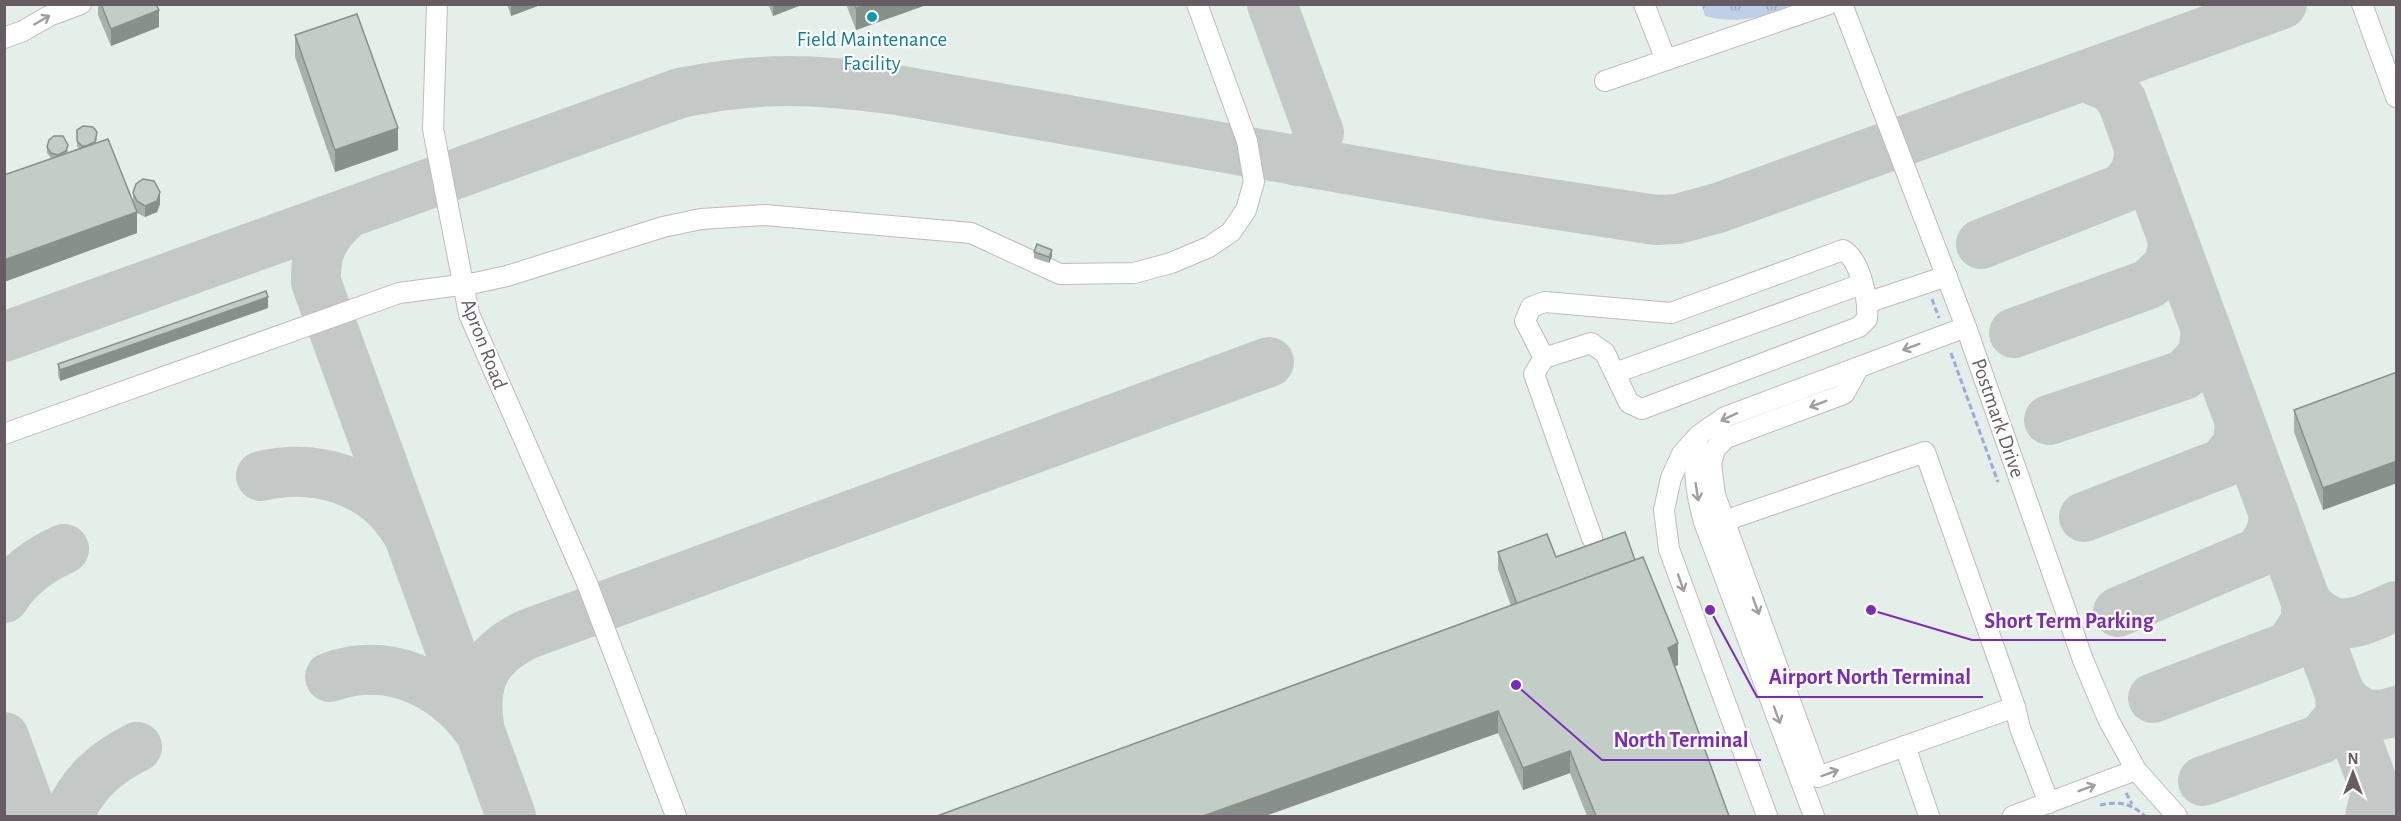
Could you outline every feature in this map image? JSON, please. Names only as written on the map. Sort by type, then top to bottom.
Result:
[{"type":"street","points":[[4,38],[23,31],[48,16],[81,4]]},
{"type":"street","points":[[437,4],[433,129],[462,285],[507,276],[663,227],[735,215],[971,234],[1060,274],[1134,273],[1194,254],[1216,244],[1236,227],[1246,210],[1254,182],[1247,141],[1197,4]]},
{"type":"street","points":[[1644,4],[1665,60]]},
{"type":"street","points":[[1605,81],[1829,4]]},
{"type":"street","name":"Postmark Drive","points":[[1842,4],[1966,327],[2083,660],[2108,719],[2136,770],[2177,816]]},
{"type":"street","points":[[2362,4],[2397,97]]},
{"type":"street","points":[[1544,358],[1525,321],[1531,307],[1545,302],[1671,313],[1843,250],[1852,257],[1865,293],[1867,319],[1859,327],[1642,409],[1629,404],[1605,353],[1591,343],[1544,358],[1534,374],[1592,538]]},
{"type":"street","points":[[1615,373],[1865,293],[1947,276]]},
{"type":"street","name":"Apron Road","points":[[4,434],[391,296],[462,285],[476,336],[587,583],[676,816]]},
{"type":"street","points":[[1767,816],[1669,549],[1664,510],[1671,478],[1682,454],[1699,435],[1725,417],[1966,327]]},
{"type":"street","points":[[1859,367],[1844,394],[1726,438],[1715,449],[1711,464],[1715,495],[1818,777],[2015,707]]},
{"type":"street","points":[[1699,435],[1694,460],[1697,495],[1704,522],[1814,816]]},
{"type":"street","points":[[1724,521],[1924,452],[2015,707],[2020,728],[2049,803]]},
{"type":"street","points":[[1905,746],[1929,816]]},
{"type":"street","points":[[2013,816],[2136,770]]},
{"type":"street","points":[[1757,793],[1774,816]]},
{"type":"path","points":[[2098,806],[2114,802],[2132,804],[2145,816]]},
{"type":"green space","points":[[1702,4],[1790,5],[1759,17],[1727,20],[1705,16]]},
{"type":"building","points":[[101,4],[156,4],[159,10],[111,29]]},
{"type":"building","points":[[854,4],[867,4],[856,8]]},
{"type":"building","points":[[357,14],[398,128],[335,150],[295,35]]},
{"type":"building","points":[[83,126],[93,127],[97,132],[95,142],[86,146],[82,146],[77,141],[77,130]]},
{"type":"building","points":[[54,136],[63,136],[68,145],[66,151],[58,155],[51,153],[47,147],[49,140]]},
{"type":"building","points":[[108,139],[137,212],[4,260],[4,175]]},
{"type":"building","points":[[143,179],[154,181],[160,192],[157,201],[145,206],[137,201],[133,193],[136,184]]},
{"type":"building","points":[[1037,244],[1052,250],[1049,257],[1034,252]]},
{"type":"building","points":[[266,291],[268,297],[60,370],[58,364]]},
{"type":"building","points":[[2397,372],[2397,461],[2323,488],[2294,410]]},
{"type":"building","points":[[1625,532],[1635,560],[1517,604],[1498,552],[1547,534],[1556,557]]},
{"type":"building","points":[[1643,557],[1678,643],[1668,648],[1729,816],[1596,816],[1570,751],[1523,768],[1498,711],[1203,816],[937,816]]},
{"type":"taxiway","points":[[1272,4],[1319,133],[1310,154],[1298,161]]},
{"type":"taxiway","points":[[4,337],[680,93],[737,84],[788,81],[840,83],[897,90],[1493,195],[1656,220],[1677,219],[1718,208],[2282,4]]},
{"type":"taxiway","points":[[2084,76],[2112,88],[2122,101],[2373,784],[2375,797],[2370,816]]},
{"type":"taxiway","points":[[1981,244],[2121,189],[2135,171],[2139,148]]},
{"type":"taxiway","points":[[346,215],[331,230],[322,245],[317,262],[316,282],[511,816]]},
{"type":"taxiway","points":[[2014,333],[2149,284],[2168,266],[2173,248],[2172,238]]},
{"type":"taxiway","points":[[2049,420],[2184,375],[2203,355],[2206,329]]},
{"type":"taxiway","points":[[479,725],[478,694],[485,670],[502,650],[528,634],[1269,362]]},
{"type":"taxiway","points":[[2084,517],[2223,463],[2238,444],[2240,422]]},
{"type":"taxiway","points":[[261,476],[302,472],[342,479],[377,499],[405,530]]},
{"type":"taxiway","points":[[2118,612],[2257,553],[2270,535],[2274,514]]},
{"type":"taxiway","points":[[4,598],[30,569],[64,549]]},
{"type":"taxiway","points":[[2306,602],[2327,620],[2338,623],[2360,621],[2396,606]]},
{"type":"taxiway","points":[[2153,698],[2290,646],[2306,621],[2306,602]]},
{"type":"taxiway","points":[[330,677],[372,670],[412,677],[447,697],[477,728]]},
{"type":"taxiway","points":[[2340,693],[2351,706],[2364,713],[2379,715],[2396,711]]},
{"type":"taxiway","points":[[2203,781],[2321,739],[2337,720],[2341,710],[2340,693]]},
{"type":"taxiway","points":[[4,737],[33,816]]},
{"type":"taxiway","points":[[68,816],[74,804],[96,775],[137,747]]},
{"type":"place","name":"Field Maintenance Facility","points":[[872,17]]},
{"type":"place","name":"Airport North Terminal","points":[[1710,610]]},
{"type":"place","name":"Short Term Parking","points":[[1871,610]]},
{"type":"place","name":"North Terminal","points":[[1516,685]]}]
